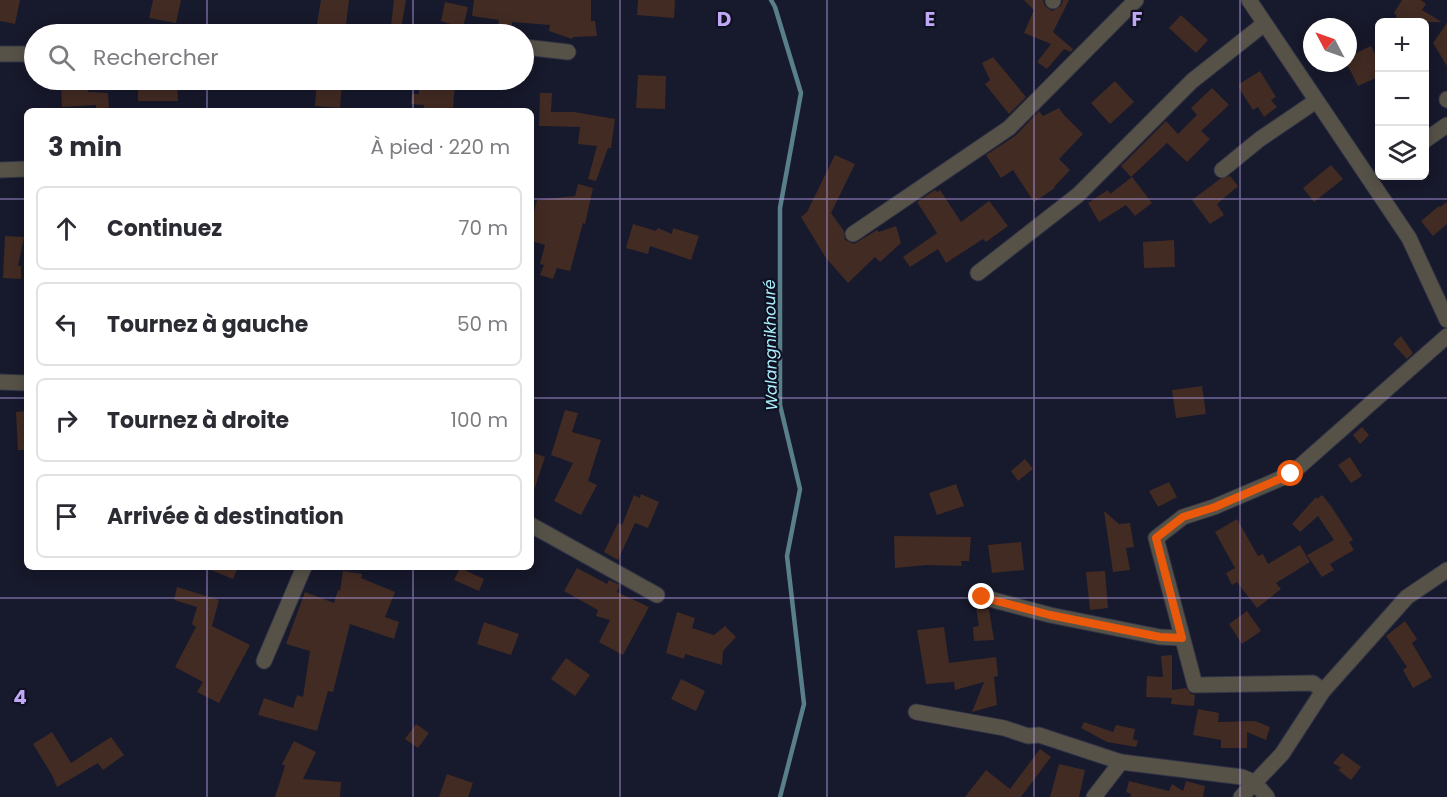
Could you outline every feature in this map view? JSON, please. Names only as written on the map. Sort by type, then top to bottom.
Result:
[{"type":"street","points":[[853,234],[1009,128],[1136,0]]},
{"type":"street","points":[[1249,0],[1316,101],[1375,178]]},
{"type":"street","points":[[978,273],[1078,195],[1192,81],[1264,24]]},
{"type":"street","points":[[534,48],[568,52]]},
{"type":"street","points":[[0,54],[24,54]]},
{"type":"street","points":[[1222,170],[1260,139],[1316,101]]},
{"type":"street","points":[[1429,138],[1447,125]]},
{"type":"street","points":[[0,170],[24,169]]},
{"type":"street","points":[[1376,180],[1409,238],[1447,320]]},
{"type":"street","points":[[1323,692],[1313,683],[1195,685],[1156,538],[1183,517],[1215,507],[1291,474],[1447,336]]},
{"type":"street","points":[[0,382],[24,383]]},
{"type":"street","points":[[534,527],[657,595]]},
{"type":"street","points":[[264,661],[303,570]]},
{"type":"street","points":[[1241,797],[1281,754],[1323,692],[1407,597],[1447,570]]},
{"type":"street","points":[[982,597],[1050,615],[1160,637],[1182,638]]},
{"type":"street","points":[[916,712],[1004,728],[1028,736],[1039,735],[1121,762],[1242,777],[1254,782],[1267,797]]},
{"type":"street","points":[[1094,797],[1121,762]]},
{"type":"building","points":[[0,0],[20,0],[15,24],[0,21]]},
{"type":"building","points":[[153,0],[181,0],[176,23],[149,18]]},
{"type":"building","points":[[321,0],[349,0],[346,24],[317,24]]},
{"type":"building","points":[[394,0],[406,0],[402,24],[391,24]]},
{"type":"building","points":[[474,0],[591,0],[591,21],[595,21],[597,36],[573,37],[572,39],[549,31],[550,25],[512,22],[512,24],[498,24],[499,20],[472,16]]},
{"type":"building","points":[[638,0],[675,0],[674,18],[637,15]]},
{"type":"building","points":[[1024,0],[1043,0],[1045,6],[1052,11],[1061,6],[1063,0],[1069,0],[1053,32],[1073,49],[1071,52],[1064,49],[1047,69],[1037,62],[1051,44],[1024,33],[1034,10]]},
{"type":"building","points":[[1402,0],[1421,0],[1426,4],[1422,10],[1442,22],[1429,22],[1429,18],[1396,18],[1397,16],[1394,13]]},
{"type":"building","points":[[445,2],[468,7],[464,24],[441,21]]},
{"type":"building","points":[[1181,15],[1208,40],[1196,53],[1169,28]]},
{"type":"building","points":[[1447,23],[1447,66],[1433,43]]},
{"type":"building","points":[[1371,46],[1375,54],[1375,78],[1358,86],[1351,72],[1357,72],[1357,53]]},
{"type":"building","points":[[993,57],[1026,97],[1009,114],[985,84],[990,80],[982,63]]},
{"type":"building","points":[[1260,71],[1276,97],[1271,100],[1277,107],[1264,117],[1258,107],[1253,110],[1239,88],[1239,84]]},
{"type":"building","points":[[638,75],[666,76],[665,109],[636,108]]},
{"type":"building","points":[[1115,81],[1134,102],[1110,124],[1091,103]]},
{"type":"building","points":[[1212,88],[1229,105],[1201,131],[1210,139],[1187,162],[1167,143],[1131,177],[1121,166],[1166,121],[1178,134],[1197,115],[1191,108]]},
{"type":"building","points":[[61,90],[108,93],[109,108],[96,108],[96,105],[62,107]]},
{"type":"building","points":[[138,90],[177,90],[178,101],[138,101]]},
{"type":"building","points":[[316,90],[341,90],[340,108],[315,106]]},
{"type":"building","points":[[419,90],[454,90],[453,108],[424,108],[424,105],[411,104],[412,94],[419,94]]},
{"type":"building","points":[[540,93],[552,93],[551,112],[574,112],[615,119],[611,148],[608,148],[596,181],[588,179],[597,146],[578,144],[580,127],[539,126]]},
{"type":"building","points":[[1059,108],[1083,134],[1059,159],[1070,170],[1055,188],[1034,202],[1013,170],[1001,178],[986,155],[1015,136],[1039,111],[1043,116]]},
{"type":"building","points":[[835,155],[855,164],[831,213],[844,231],[845,240],[854,244],[877,230],[879,232],[896,226],[901,243],[880,262],[875,257],[848,283],[826,258],[801,217],[807,212]]},
{"type":"building","points":[[1331,165],[1343,179],[1314,202],[1303,188]]},
{"type":"building","points":[[1230,176],[1238,186],[1217,204],[1224,215],[1210,224],[1192,200],[1220,179]]},
{"type":"building","points":[[1132,177],[1152,203],[1135,216],[1126,205],[1099,222],[1088,203],[1108,190],[1110,194]]},
{"type":"building","points":[[578,184],[593,188],[585,224],[583,223],[570,271],[557,268],[553,279],[540,275],[544,265],[540,264],[545,245],[534,242],[534,212],[537,200],[575,196]]},
{"type":"building","points":[[935,190],[937,192],[940,190],[961,222],[989,201],[1008,226],[986,242],[983,239],[946,263],[938,249],[910,267],[903,257],[937,233],[917,202]]},
{"type":"building","points":[[1447,202],[1447,224],[1433,236],[1421,221]]},
{"type":"building","points":[[633,224],[656,231],[658,228],[672,234],[673,228],[699,236],[691,260],[650,246],[648,254],[626,248]]},
{"type":"building","points":[[5,236],[24,237],[18,266],[21,266],[21,279],[3,278]]},
{"type":"building","points":[[1174,240],[1175,267],[1144,268],[1143,242]]},
{"type":"building","points":[[1401,336],[1413,353],[1407,359],[1393,344]]},
{"type":"building","points":[[1202,386],[1206,414],[1176,418],[1172,390]]},
{"type":"building","points":[[565,410],[578,413],[572,432],[601,440],[588,481],[597,485],[581,515],[554,501],[573,463],[551,455]]},
{"type":"building","points":[[24,411],[24,450],[18,450],[16,412]]},
{"type":"building","points":[[1362,427],[1369,435],[1360,444],[1353,435]]},
{"type":"building","points":[[534,453],[545,457],[534,490]]},
{"type":"building","points":[[1350,457],[1362,476],[1351,483],[1338,465]]},
{"type":"building","points":[[1025,459],[1033,469],[1018,481],[1011,471]]},
{"type":"building","points":[[1169,482],[1177,497],[1158,507],[1149,491]]},
{"type":"building","points":[[956,484],[964,506],[937,515],[929,493]]},
{"type":"building","points":[[641,494],[659,502],[648,528],[635,523],[618,560],[604,552],[618,523],[622,525],[634,495],[640,498]]},
{"type":"building","points":[[1322,495],[1353,540],[1349,542],[1354,550],[1330,564],[1334,570],[1322,577],[1307,555],[1334,540],[1318,516],[1300,532],[1292,524],[1316,497],[1317,499]]},
{"type":"building","points":[[1104,511],[1119,524],[1130,523],[1134,547],[1126,548],[1130,570],[1113,572]]},
{"type":"building","points":[[1237,519],[1258,556],[1263,554],[1268,564],[1300,545],[1310,562],[1276,583],[1281,589],[1257,608],[1237,582],[1232,585],[1226,573],[1235,568],[1215,532]]},
{"type":"building","points":[[894,536],[971,537],[969,561],[961,561],[962,566],[927,565],[895,568]]},
{"type":"building","points":[[1021,542],[1024,570],[992,573],[988,545]]},
{"type":"building","points":[[577,568],[607,584],[609,580],[620,585],[617,592],[649,607],[623,655],[599,642],[610,620],[596,616],[598,610],[564,591]]},
{"type":"building","points":[[211,570],[237,570],[233,579]]},
{"type":"building","points":[[459,570],[464,570],[484,579],[479,591],[454,580]]},
{"type":"building","points":[[343,571],[362,574],[361,578],[395,592],[385,617],[399,622],[394,639],[350,624],[333,692],[328,691],[317,731],[258,715],[264,698],[293,708],[297,695],[303,697],[310,651],[286,644],[305,592],[334,603],[338,590],[340,591]]},
{"type":"building","points":[[1105,571],[1108,608],[1090,610],[1086,572]]},
{"type":"building","points":[[177,587],[219,600],[212,626],[250,645],[219,703],[197,692],[203,682],[175,667],[196,627],[192,624],[197,607],[174,600]]},
{"type":"building","points":[[976,608],[989,609],[994,640],[974,641],[973,627],[979,626]]},
{"type":"building","points":[[1247,611],[1261,631],[1242,644],[1229,624]]},
{"type":"building","points":[[677,612],[695,618],[692,628],[714,635],[725,626],[736,637],[723,651],[722,665],[685,654],[684,659],[666,653]]},
{"type":"building","points":[[1405,621],[1417,639],[1412,643],[1432,677],[1413,688],[1403,670],[1407,667],[1386,636]]},
{"type":"building","points":[[484,622],[519,634],[511,655],[477,644]]},
{"type":"building","points":[[944,627],[949,663],[996,657],[998,676],[994,677],[997,705],[972,712],[984,682],[955,690],[954,682],[926,684],[917,630]]},
{"type":"building","points":[[1172,655],[1172,690],[1186,688],[1195,695],[1194,706],[1171,704],[1172,698],[1146,697],[1147,676],[1163,677],[1161,656]]},
{"type":"building","points":[[566,658],[590,675],[575,696],[551,679]]},
{"type":"building","points":[[681,679],[705,691],[696,711],[671,699]]},
{"type":"building","points":[[1198,709],[1219,713],[1218,722],[1255,721],[1270,727],[1266,740],[1247,732],[1247,748],[1221,748],[1221,740],[1193,735]]},
{"type":"building","points":[[1084,722],[1113,732],[1116,725],[1135,729],[1133,739],[1138,741],[1136,747],[1107,742],[1081,728]]},
{"type":"building","points":[[416,724],[429,733],[418,748],[405,739]]},
{"type":"building","points":[[52,732],[71,763],[111,737],[124,755],[103,770],[98,763],[57,787],[33,744]]},
{"type":"building","points":[[294,741],[316,752],[303,779],[341,782],[340,797],[275,797],[285,766],[282,764]]},
{"type":"building","points":[[1040,749],[1051,757],[1021,797],[965,797],[986,770],[1010,789]]},
{"type":"building","points":[[1342,753],[1361,767],[1351,780],[1338,770],[1341,768],[1333,763]]},
{"type":"building","points":[[1059,764],[1085,770],[1079,797],[1050,797]]},
{"type":"building","points":[[447,774],[473,783],[468,797],[439,797]]},
{"type":"building","points":[[1129,781],[1169,791],[1172,784],[1183,791],[1186,781],[1205,786],[1203,797],[1130,797],[1131,794],[1126,792]]},
{"type":"waterway","name":"Walangnikhouré","points":[[771,0],[801,93],[780,208],[780,405],[800,489],[787,556],[804,704],[780,797]]},
{"type":"route","points":[[982,597],[1050,615],[1160,637],[1182,638],[1156,538],[1183,517],[1215,507],[1291,474]]}]
